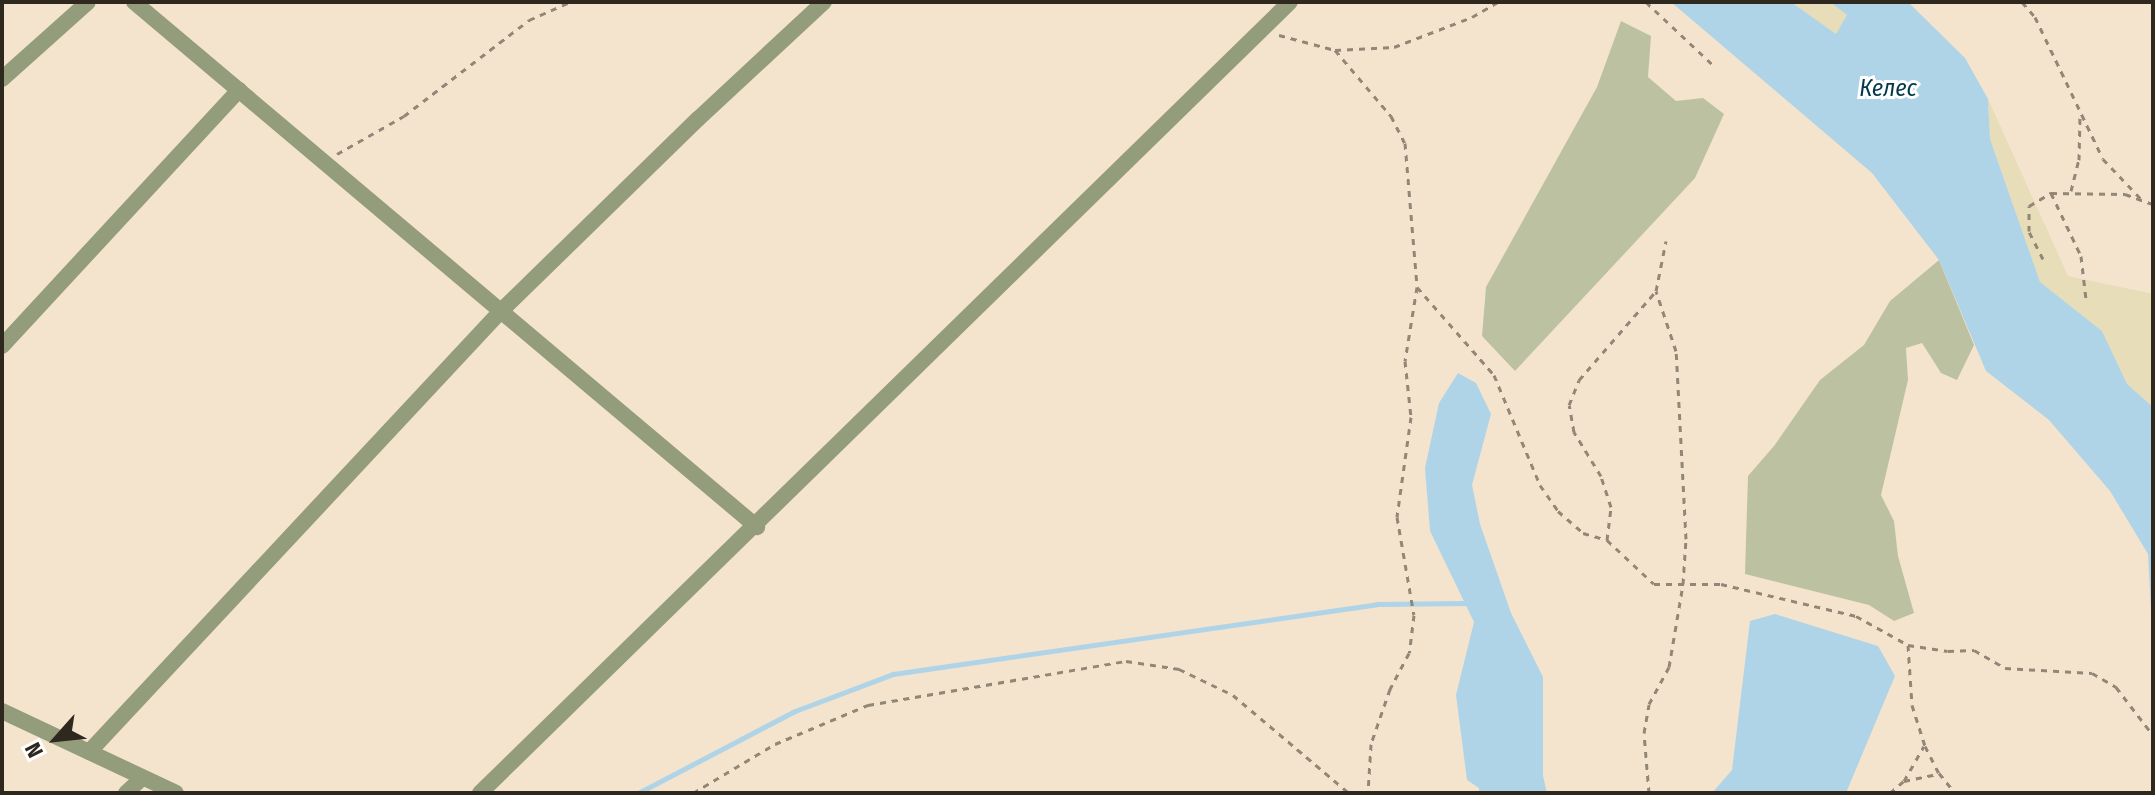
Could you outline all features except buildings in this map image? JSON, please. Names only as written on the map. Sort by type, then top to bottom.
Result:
[{"type":"street","points":[[2,79],[88,2]]},
{"type":"street","points":[[134,2],[757,527]]},
{"type":"street","points":[[89,752],[501,311],[698,119],[824,2]]},
{"type":"street","points":[[480,793],[757,527],[1290,2]]},
{"type":"street","points":[[2,346],[239,90]]},
{"type":"street","points":[[2,711],[176,793]]},
{"type":"street","points":[[126,793],[142,778]]},
{"type":"path","points":[[323,161],[404,116],[529,20],[570,2]]},
{"type":"path","points":[[1263,31],[1335,50],[1394,47],[1472,17],[1498,2]]},
{"type":"path","points":[[1646,2],[1713,65]]},
{"type":"path","points":[[2022,2],[2035,17],[2103,159],[2142,200]]},
{"type":"path","points":[[1335,50],[1391,116],[1405,143],[1417,287],[1405,361],[1411,417],[1397,517],[1414,615],[1409,653],[1390,689],[1371,744],[1368,793]]},
{"type":"path","points":[[2071,191],[2079,160],[2080,113]]},
{"type":"path","points":[[2051,193],[2081,256],[2086,299]]},
{"type":"path","points":[[2043,259],[2029,231],[2029,206],[2051,193],[2125,194],[2153,204]]},
{"type":"path","points":[[1607,540],[1611,507],[1601,476],[1574,432],[1569,405],[1579,380],[1656,291],[1666,241]]},
{"type":"path","points":[[1417,287],[1494,375],[1540,485],[1558,511],[1583,533],[1607,540],[1654,584],[1721,584],[1856,616],[1908,645],[1948,651],[1974,650],[2005,668],[2092,673],[2116,687],[2153,735]]},
{"type":"path","points":[[1649,793],[1644,733],[1649,704],[1669,667],[1683,584],[1686,539],[1676,351],[1656,291]]},
{"type":"path","points":[[1908,645],[1912,705],[1925,746],[1939,773],[1955,793]]},
{"type":"path","points":[[693,793],[775,744],[868,705],[1126,661],[1179,669],[1233,695],[1349,793]]},
{"type":"path","points":[[1890,793],[1904,781],[1925,746]]},
{"type":"path","points":[[1904,781],[1939,773]]},
{"type":"green space","points":[[1621,21],[1651,36],[1648,77],[1676,101],[1703,98],[1724,114],[1695,178],[1515,371],[1482,336],[1486,287],[1597,87]]},
{"type":"green space","points":[[1939,260],[1974,345],[1957,380],[1941,373],[1922,343],[1906,348],[1908,380],[1881,495],[1894,521],[1898,556],[1914,613],[1894,621],[1869,605],[1745,574],[1748,476],[1774,446],[1820,380],[1864,345],[1890,301]]},
{"type":"sand","points":[[1791,2],[1830,2],[1847,15],[1837,35]]},
{"type":"sand","points":[[1988,99],[2068,276],[2153,294],[2153,407],[2127,384],[2102,331],[2040,282],[1990,139]]},
{"type":"water","name":"Келес","points":[[1671,2],[1791,2],[1836,34],[1847,15],[1830,2],[1908,2],[1965,58],[1988,99],[1990,139],[2040,282],[2102,331],[2127,384],[2153,407],[2153,648],[2148,554],[2110,491],[2049,420],[1986,371],[1939,260],[1872,173]]},
{"type":"water","points":[[1458,373],[1476,383],[1491,414],[1472,485],[1480,524],[1511,613],[1543,677],[1543,776],[1547,793],[1479,793],[1479,788],[1467,780],[1456,695],[1474,622],[1430,531],[1425,468],[1439,403]]},
{"type":"water","points":[[1775,614],[1878,646],[1895,676],[1846,793],[1712,793],[1732,770],[1750,621]]},
{"type":"waterway","points":[[638,793],[795,711],[893,674],[1377,604],[1469,603]]}]
